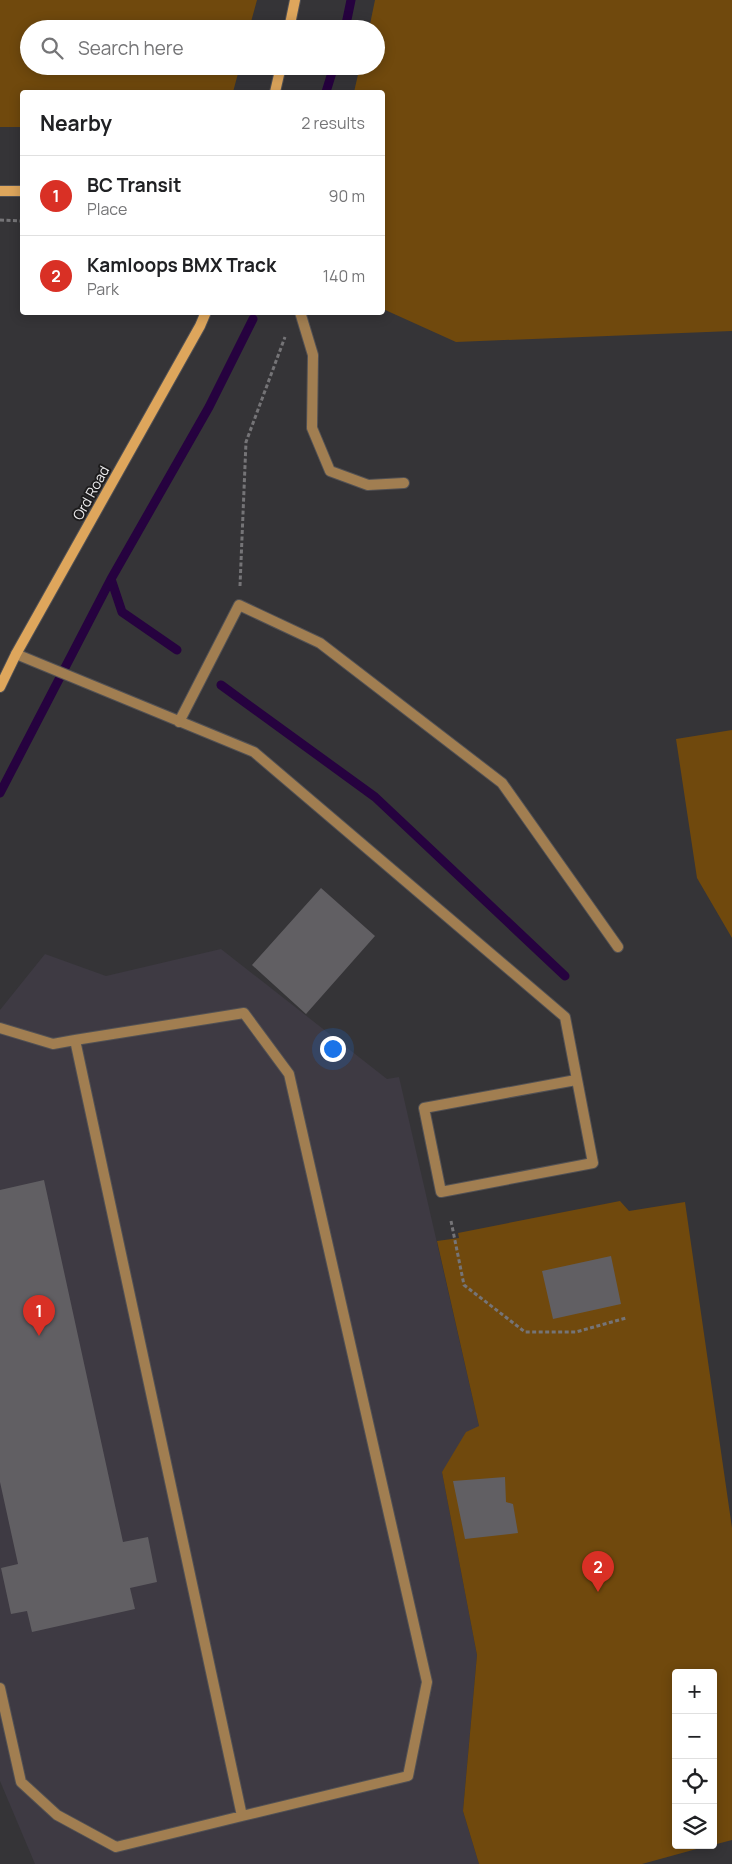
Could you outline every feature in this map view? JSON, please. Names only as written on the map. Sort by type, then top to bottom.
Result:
[{"type":"street","points":[[291,20],[295,0]]},
{"type":"street","points":[[275,90],[279,75]]},
{"type":"street","points":[[0,191],[20,191]]},
{"type":"street","name":"Ord Road","points":[[0,687],[16,654],[205,315]]},
{"type":"lane","points":[[301,315],[313,355],[312,428],[330,471],[368,485],[404,483]]},
{"type":"lane","points":[[179,722],[239,606],[320,642],[502,783],[618,947]]},
{"type":"lane","points":[[16,654],[254,752],[564,1017],[593,1163],[441,1192],[424,1108],[576,1080]]},
{"type":"lane","points":[[0,1028],[53,1044],[244,1013],[289,1074],[428,1682],[408,1776],[116,1847],[57,1815],[21,1782],[0,1688]]},
{"type":"lane","points":[[75,1040],[242,1816]]},
{"type":"path","points":[[0,220],[20,221]]},
{"type":"path","points":[[239,606],[246,442],[287,331]]},
{"type":"path","points":[[451,1221],[464,1285],[525,1332],[576,1332],[626,1318]]},
{"type":"shaded area","points":[[0,0],[257,0],[251,20],[20,20],[20,75],[238,75],[234,90],[20,90],[20,127],[0,127]]},
{"type":"shaded area","points":[[375,0],[732,0],[732,331],[456,342],[385,310],[385,90],[354,90],[358,75],[385,75],[385,20],[371,20]]},
{"type":"shaded area","points":[[732,730],[732,938],[697,878],[676,739]]},
{"type":"shaded area","points":[[221,949],[387,1079],[399,1077],[479,1426],[442,1472],[477,1655],[463,1811],[479,1864],[35,1864],[0,1781],[0,1010],[45,954],[106,976]]},
{"type":"shaded area","points":[[620,1201],[629,1211],[685,1202],[732,1528],[732,1840],[717,1844],[717,1669],[672,1669],[672,1849],[696,1849],[642,1864],[479,1864],[463,1811],[477,1655],[442,1472],[466,1432],[479,1426],[437,1241],[459,1238],[458,1233]]},
{"type":"building","points":[[321,888],[375,936],[306,1014],[252,965]]},
{"type":"building","points":[[44,1180],[123,1542],[148,1537],[157,1582],[130,1588],[135,1609],[32,1632],[27,1611],[11,1614],[1,1568],[18,1564],[0,1482],[0,1190]]},
{"type":"building","points":[[611,1256],[621,1304],[553,1319],[542,1271]]},
{"type":"building","points":[[505,1477],[506,1502],[513,1504],[518,1533],[465,1539],[453,1481]]},
{"type":"waterway","points":[[347,20],[351,0]]},
{"type":"waterway","points":[[327,90],[331,75]]},
{"type":"waterway","points":[[177,650],[122,612],[111,579],[209,407],[253,319]]},
{"type":"waterway","points":[[0,793],[111,579]]},
{"type":"waterway","points":[[221,685],[375,797],[565,976]]},
{"type":"place","name":"BC Transit","points":[[39,1336]]},
{"type":"place","name":"Kamloops BMX Track","points":[[598,1592]]}]
